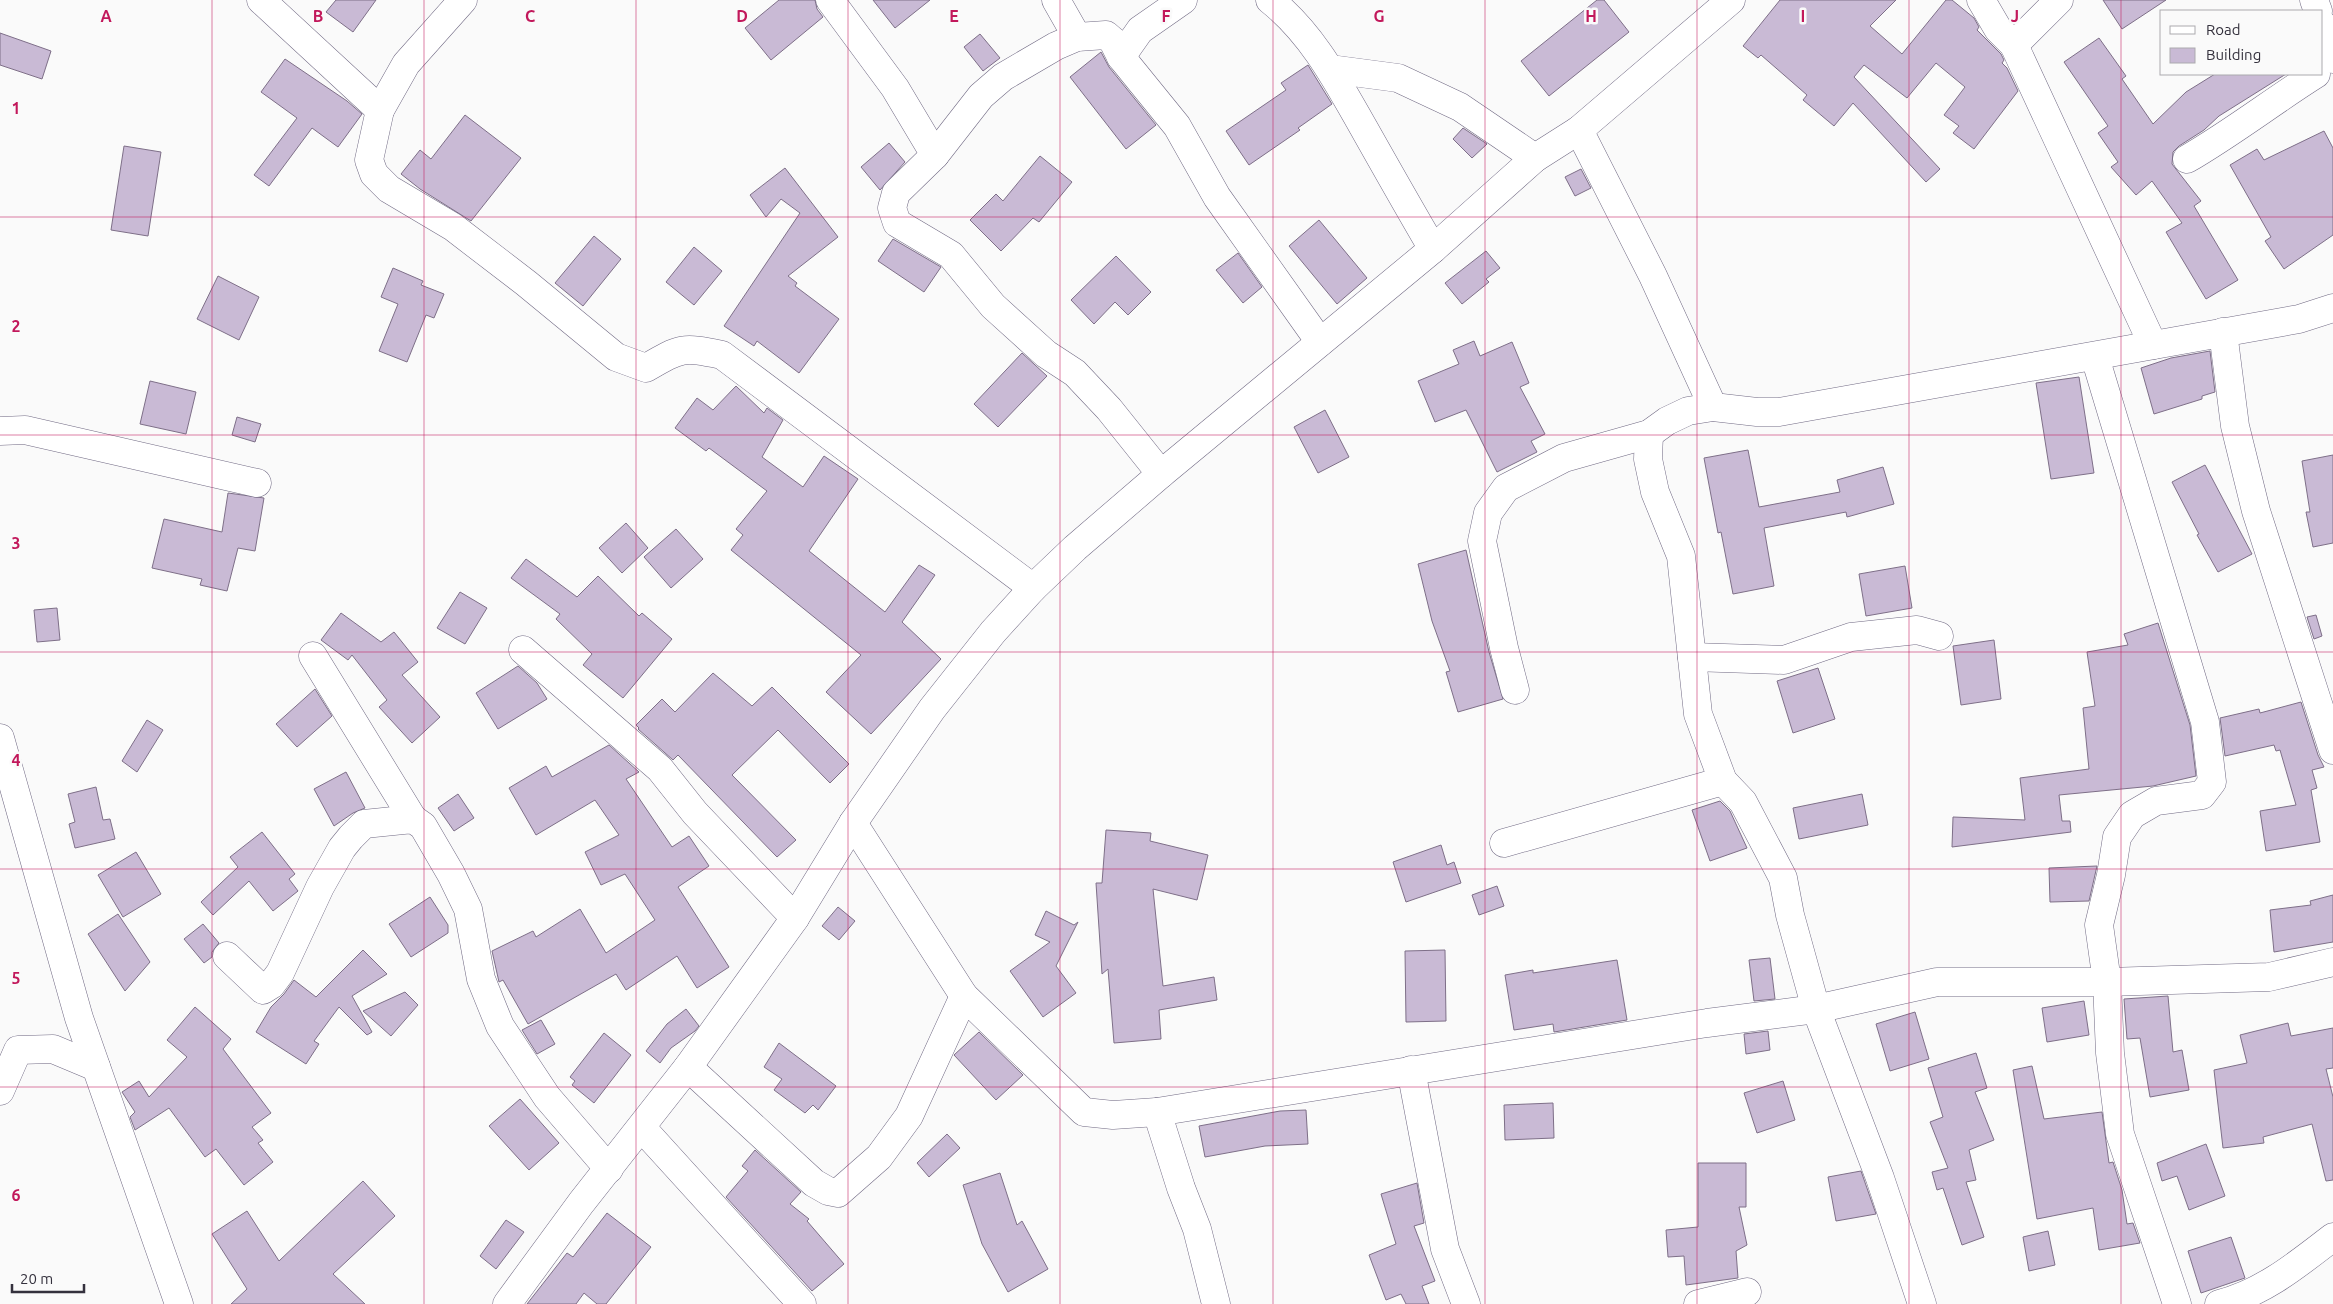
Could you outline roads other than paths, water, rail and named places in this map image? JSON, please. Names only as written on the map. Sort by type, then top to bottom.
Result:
[{"type":"street","points":[[261,0],[380,110]]},
{"type":"street","points":[[463,0],[406,64],[380,110],[369,160],[374,174],[389,189],[452,227],[482,249],[616,357],[646,368],[673,352],[690,348],[722,356],[1032,588]]},
{"type":"street","points":[[830,0],[899,95],[935,155]]},
{"type":"street","points":[[1056,0],[1077,37]]},
{"type":"street","points":[[1121,57],[1140,30],[1184,0]]},
{"type":"street","points":[[1270,0],[1283,10],[1308,38],[1330,69],[1433,249]]},
{"type":"street","points":[[507,1304],[581,1203],[642,1128],[688,1067],[795,918],[853,823],[932,709],[993,632],[1032,588],[1161,474],[1433,249],[1535,158],[1578,130],[1731,0]]},
{"type":"street","points":[[1981,0],[1998,29],[2014,45],[2152,345]]},
{"type":"street","points":[[2014,45],[2059,0]]},
{"type":"street","points":[[2323,27],[2333,59]]},
{"type":"street","points":[[1161,474],[1109,409],[1075,373],[1046,354],[992,306],[951,256],[898,224],[892,208],[896,193],[935,155],[980,96],[1010,73],[1056,46],[1077,37],[1106,35],[1113,41],[1121,57],[1177,126],[1217,197],[1320,342]]},
{"type":"street","points":[[1330,69],[1398,78],[1460,107],[1535,158]]},
{"type":"street","points":[[2187,159],[2218,141],[2277,98],[2314,75]]},
{"type":"street","points":[[1578,130],[1653,276],[1713,407]]},
{"type":"street","points":[[1515,690],[1504,648],[1482,541],[1488,513],[1506,488],[1564,458],[1649,434],[1667,421],[1688,411],[1713,407],[1757,412],[1779,412],[2299,319],[2333,308]]},
{"type":"street","points":[[2223,332],[2235,426],[2254,502],[2333,750]]},
{"type":"street","points":[[2095,357],[2205,722],[2212,782],[2202,794],[2156,801],[2132,815],[2117,837],[2111,875],[2099,926],[2107,982],[2110,1053],[2120,1134],[2177,1304]]},
{"type":"street","points":[[0,431],[25,430],[257,482]]},
{"type":"street","points":[[1649,434],[1648,459],[1655,492],[1682,556],[1698,714],[1723,781],[1743,802],[1783,878],[1790,914],[1816,1009],[1880,1178],[1922,1304]]},
{"type":"street","points":[[1692,657],[1784,660],[1851,637],[1917,630],[1939,636]]},
{"type":"street","points":[[523,650],[660,769],[695,813],[795,918]]},
{"type":"street","points":[[313,656],[413,819],[423,826],[451,874],[468,909],[481,979],[500,1026],[547,1097],[609,1169]]},
{"type":"street","points":[[0,738],[79,1018],[179,1304]]},
{"type":"street","points":[[1504,843],[1723,781]]},
{"type":"street","points":[[226,956],[252,983],[262,990],[266,989],[280,973],[320,887],[342,848],[351,837],[364,824],[413,819]]},
{"type":"street","points":[[853,823],[964,996],[1084,1112],[1113,1115],[1157,1112],[1707,1023],[1816,1009],[1937,982],[2107,982],[2269,977],[2333,962]]},
{"type":"street","points":[[688,1067],[814,1183],[828,1192],[838,1193],[879,1157],[909,1116],[964,996]]},
{"type":"street","points":[[0,1092],[18,1050],[53,1049],[96,1068]]},
{"type":"street","points":[[1411,1070],[1445,1249],[1466,1304]]},
{"type":"street","points":[[1157,1112],[1197,1228],[1216,1304]]},
{"type":"street","points":[[642,1128],[802,1304]]},
{"type":"street","points":[[2219,1304],[2233,1300],[2280,1278],[2333,1237]]},
{"type":"street","points":[[1698,1304],[1747,1292]]}]
